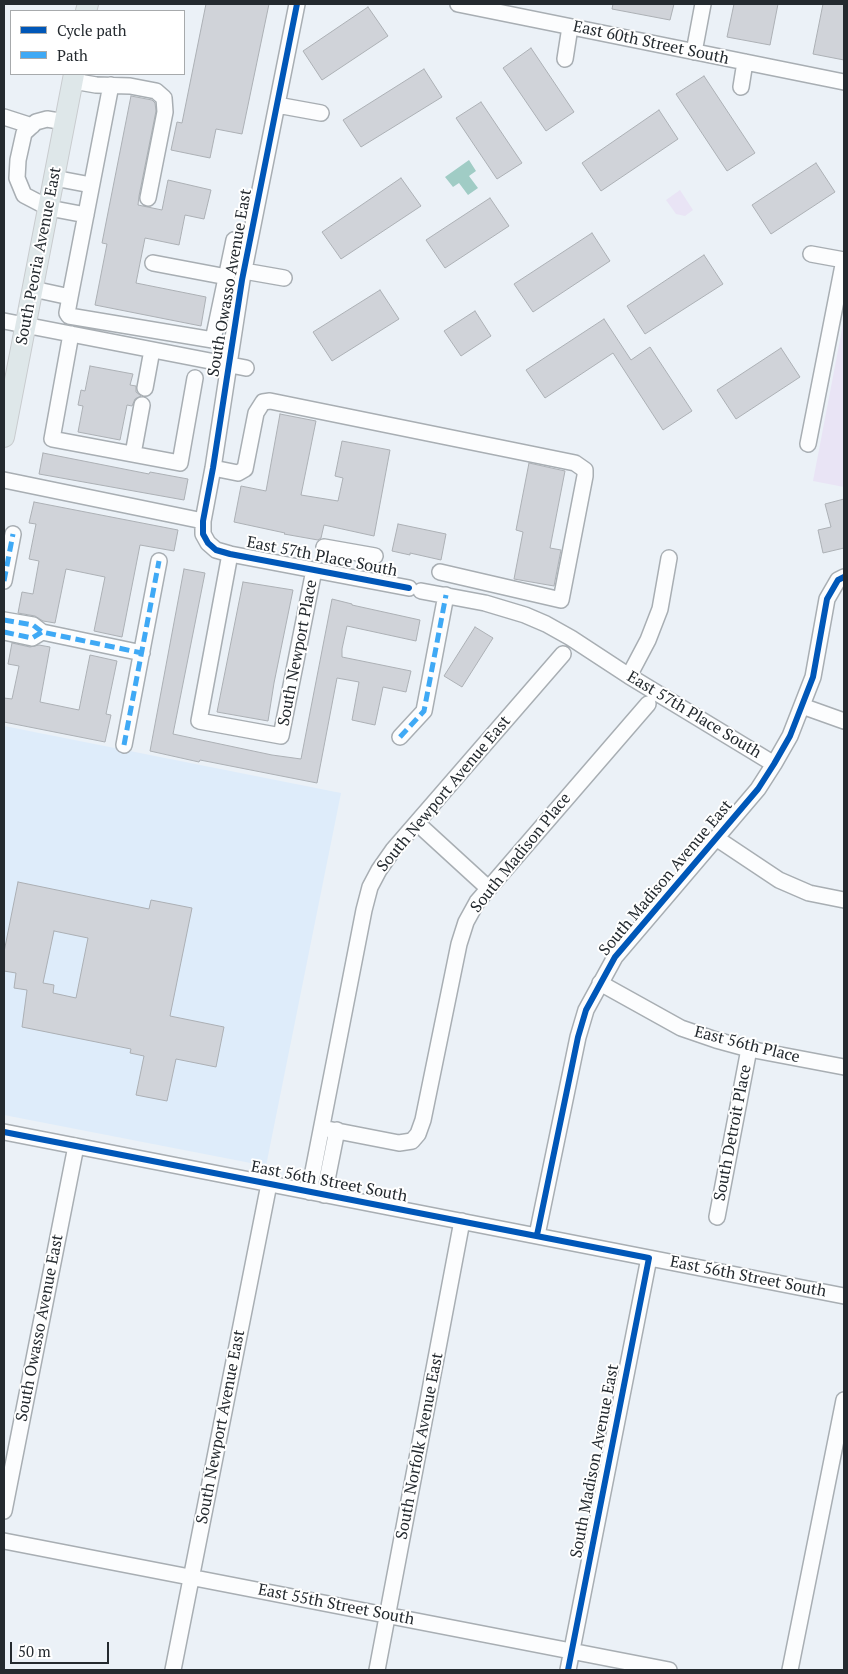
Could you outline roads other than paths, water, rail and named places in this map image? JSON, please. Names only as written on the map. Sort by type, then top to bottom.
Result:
[{"type":"main road","name":"South Peoria Avenue East","points":[[4,437],[74,77]]},
{"type":"street","name":"South Owasso Avenue East","points":[[230,554],[216,550],[208,543],[203,534],[203,521],[244,271],[297,4]]},
{"type":"street","name":"East 60th Street South","points":[[458,4],[497,8],[570,27],[844,82]]},
{"type":"street","points":[[694,52],[704,4]]},
{"type":"street","points":[[565,59],[570,27]]},
{"type":"street","points":[[741,87],[745,62]]},
{"type":"street","points":[[74,77],[96,85],[130,86],[152,90],[164,98],[165,112],[148,198]]},
{"type":"street","points":[[111,85],[67,313],[69,316],[211,341],[214,339],[234,240]]},
{"type":"street","points":[[277,105],[321,113]]},
{"type":"street","points":[[4,118],[32,126]]},
{"type":"street","points":[[65,122],[47,120],[36,122],[24,134],[18,160],[17,178],[24,195],[48,208],[86,215]]},
{"type":"street","points":[[54,178],[92,185]]},
{"type":"street","points":[[808,444],[844,260],[811,254]]},
{"type":"street","points":[[153,263],[227,277]]},
{"type":"street","points":[[244,271],[284,278]]},
{"type":"street","points":[[33,289],[70,297]]},
{"type":"street","points":[[4,321],[246,368]]},
{"type":"street","points":[[71,334],[52,439],[180,463],[195,378]]},
{"type":"street","points":[[145,388],[152,350]]},
{"type":"street","points":[[213,468],[238,473],[245,470],[256,413],[263,402],[270,401],[575,463],[585,470],[560,600],[440,572]]},
{"type":"street","points":[[133,454],[142,405]]},
{"type":"street","points":[[4,480],[203,521]]},
{"type":"street","points":[[4,581],[13,534]]},
{"type":"street","points":[[324,547],[374,556]]},
{"type":"street","points":[[345,576],[350,552]]},
{"type":"street","name":"East 57th Place South","points":[[230,554],[472,601],[508,610],[546,624],[774,764]]},
{"type":"street","name":"South Newport Place","points":[[230,554],[199,720],[281,736],[314,570]]},
{"type":"street","points":[[629,676],[648,640],[660,609],[669,558]]},
{"type":"street","points":[[124,745],[159,561]]},
{"type":"street","name":"South Madison Avenue East","points":[[537,1236],[578,1037],[586,1010],[615,957],[758,789],[774,764],[790,736],[813,677],[827,599],[841,579]]},
{"type":"street","points":[[472,601],[476,580]]},
{"type":"street","points":[[400,737],[424,711],[446,596]]},
{"type":"street","points":[[4,620],[33,626],[42,632],[142,653]]},
{"type":"street","points":[[4,632],[32,638],[42,632]]},
{"type":"street","name":"South Newport Avenue East","points":[[317,1194],[330,1129],[364,910],[370,887],[379,870],[417,823],[563,654]]},
{"type":"street","name":"South Madison Place","points":[[330,1129],[399,1143],[412,1141],[418,1134],[459,944],[470,915],[488,888],[648,704]]},
{"type":"street","points":[[802,706],[844,722]]},
{"type":"street","points":[[417,823],[488,888]]},
{"type":"street","points":[[716,838],[779,880],[809,893],[844,900]]},
{"type":"street","name":"East 56th Place","points":[[600,982],[681,1028],[749,1049],[844,1067]]},
{"type":"street","name":"South Detroit Place","points":[[717,1217],[749,1049]]},
{"type":"street","name":"East 56th Street South","points":[[4,1132],[844,1296]]},
{"type":"street","name":"South Owasso Avenue East","points":[[4,1511],[76,1146]]},
{"type":"street","name":"South Newport Avenue East","points":[[173,1670],[269,1184]]},
{"type":"street","name":"South Norfolk Avenue East","points":[[377,1670],[462,1221]]},
{"type":"street","name":"South Madison Avenue East","points":[[568,1670],[649,1258]]},
{"type":"street","points":[[790,1670],[844,1400]]},
{"type":"street","name":"East 55th Street South","points":[[4,1541],[669,1670]]}]
